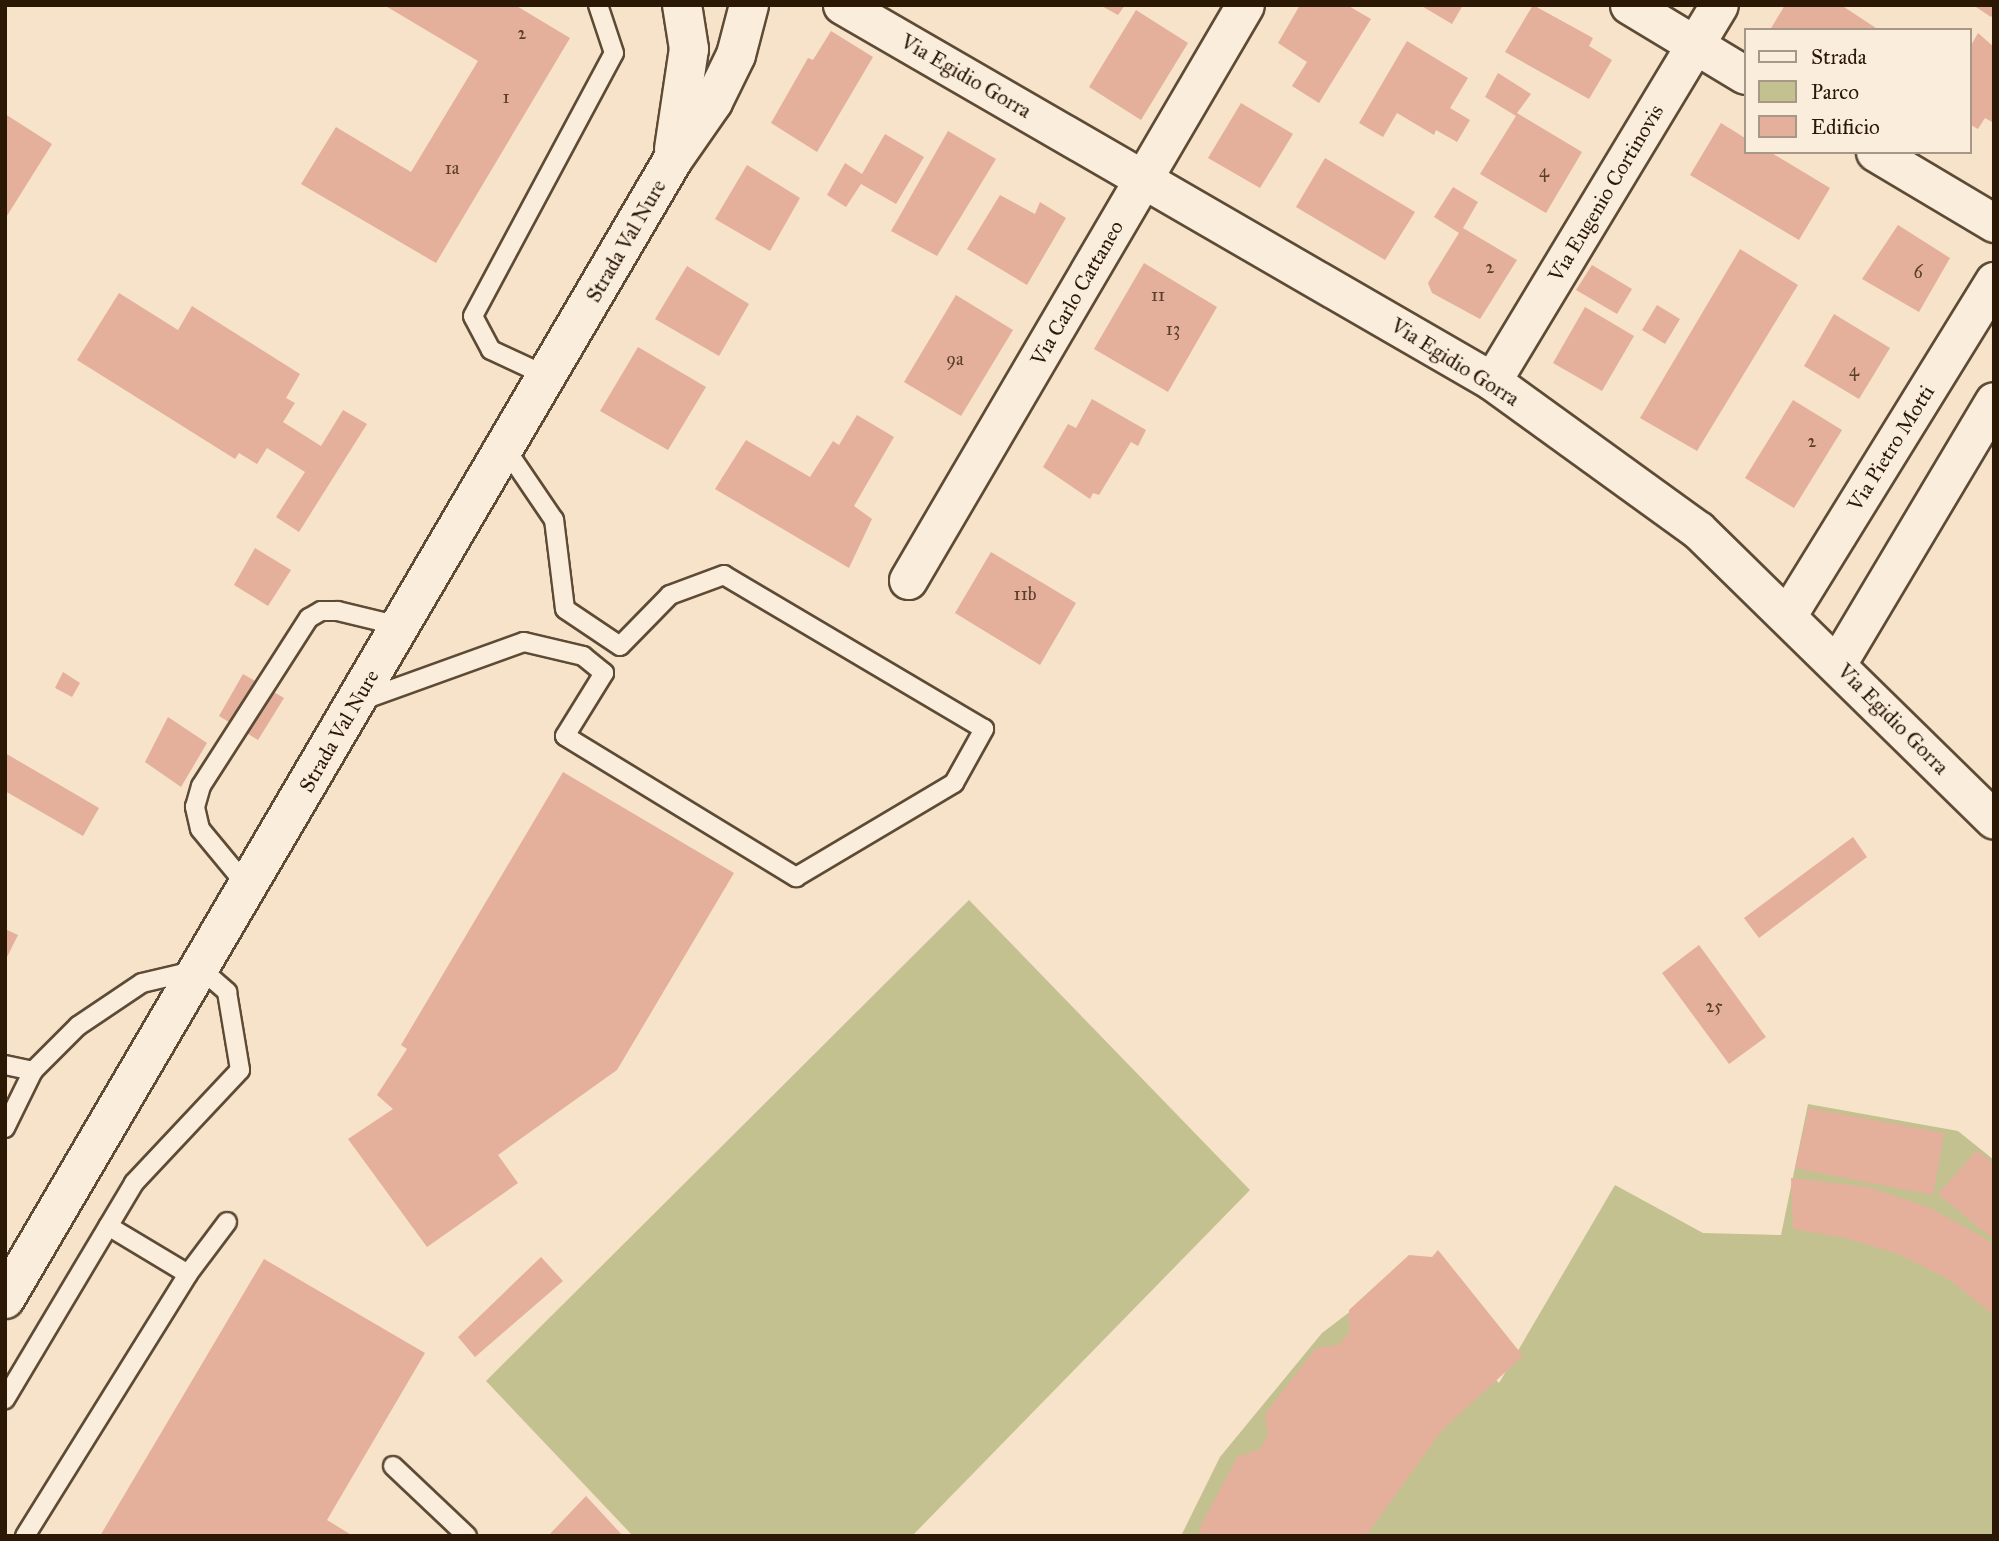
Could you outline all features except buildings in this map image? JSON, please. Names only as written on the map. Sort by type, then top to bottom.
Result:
[{"type":"main road","points":[[672,161],[689,49],[682,5]]},
{"type":"main road","name":"Strada Val Nure","points":[[5,1299],[201,969],[672,161],[713,102],[736,55],[749,5]]},
{"type":"street","name":"Via Egidio Gorra","points":[[842,5],[1492,381],[1698,530],[1994,820]]},
{"type":"street","name":"Via Carlo Cattaneo","points":[[908,580],[1245,5]]},
{"type":"street","points":[[1629,5],[1744,74]]},
{"type":"street","name":"Via Eugenio Cortinovis","points":[[1492,381],[1719,5]]},
{"type":"street","points":[[1878,154],[1994,223]]},
{"type":"street","name":"Via Pietro Motti","points":[[1787,616],[1994,281]]},
{"type":"street","points":[[1837,664],[1994,401]]},
{"type":"lane","points":[[547,376],[491,350],[473,316],[614,53],[598,5]]},
{"type":"lane","points":[[356,702],[524,642],[583,656],[604,673],[565,736],[796,877],[954,783],[984,729],[724,575],[670,595],[620,646],[565,609],[554,520],[505,448]]},
{"type":"lane","points":[[248,887],[200,829],[195,807],[201,786],[309,618],[321,611],[338,611],[400,626]]},
{"type":"lane","points":[[5,1128],[33,1071],[78,1026],[142,983],[201,969],[227,992],[240,1070],[134,1183],[5,1399]]},
{"type":"lane","points":[[5,1065],[33,1071]]},
{"type":"lane","points":[[25,1536],[188,1275],[227,1222]]},
{"type":"lane","points":[[108,1226],[188,1275]]},
{"type":"lane","points":[[393,1466],[467,1536]]},
{"type":"green space","points":[[969,900],[1250,1190],[912,1536],[633,1536],[486,1381]]},
{"type":"green space","points":[[1808,1104],[1958,1131],[1994,1160],[1994,1536],[1181,1536],[1220,1457],[1322,1333],[1398,1275],[1499,1383],[1615,1185],[1703,1233],[1781,1235]]}]
